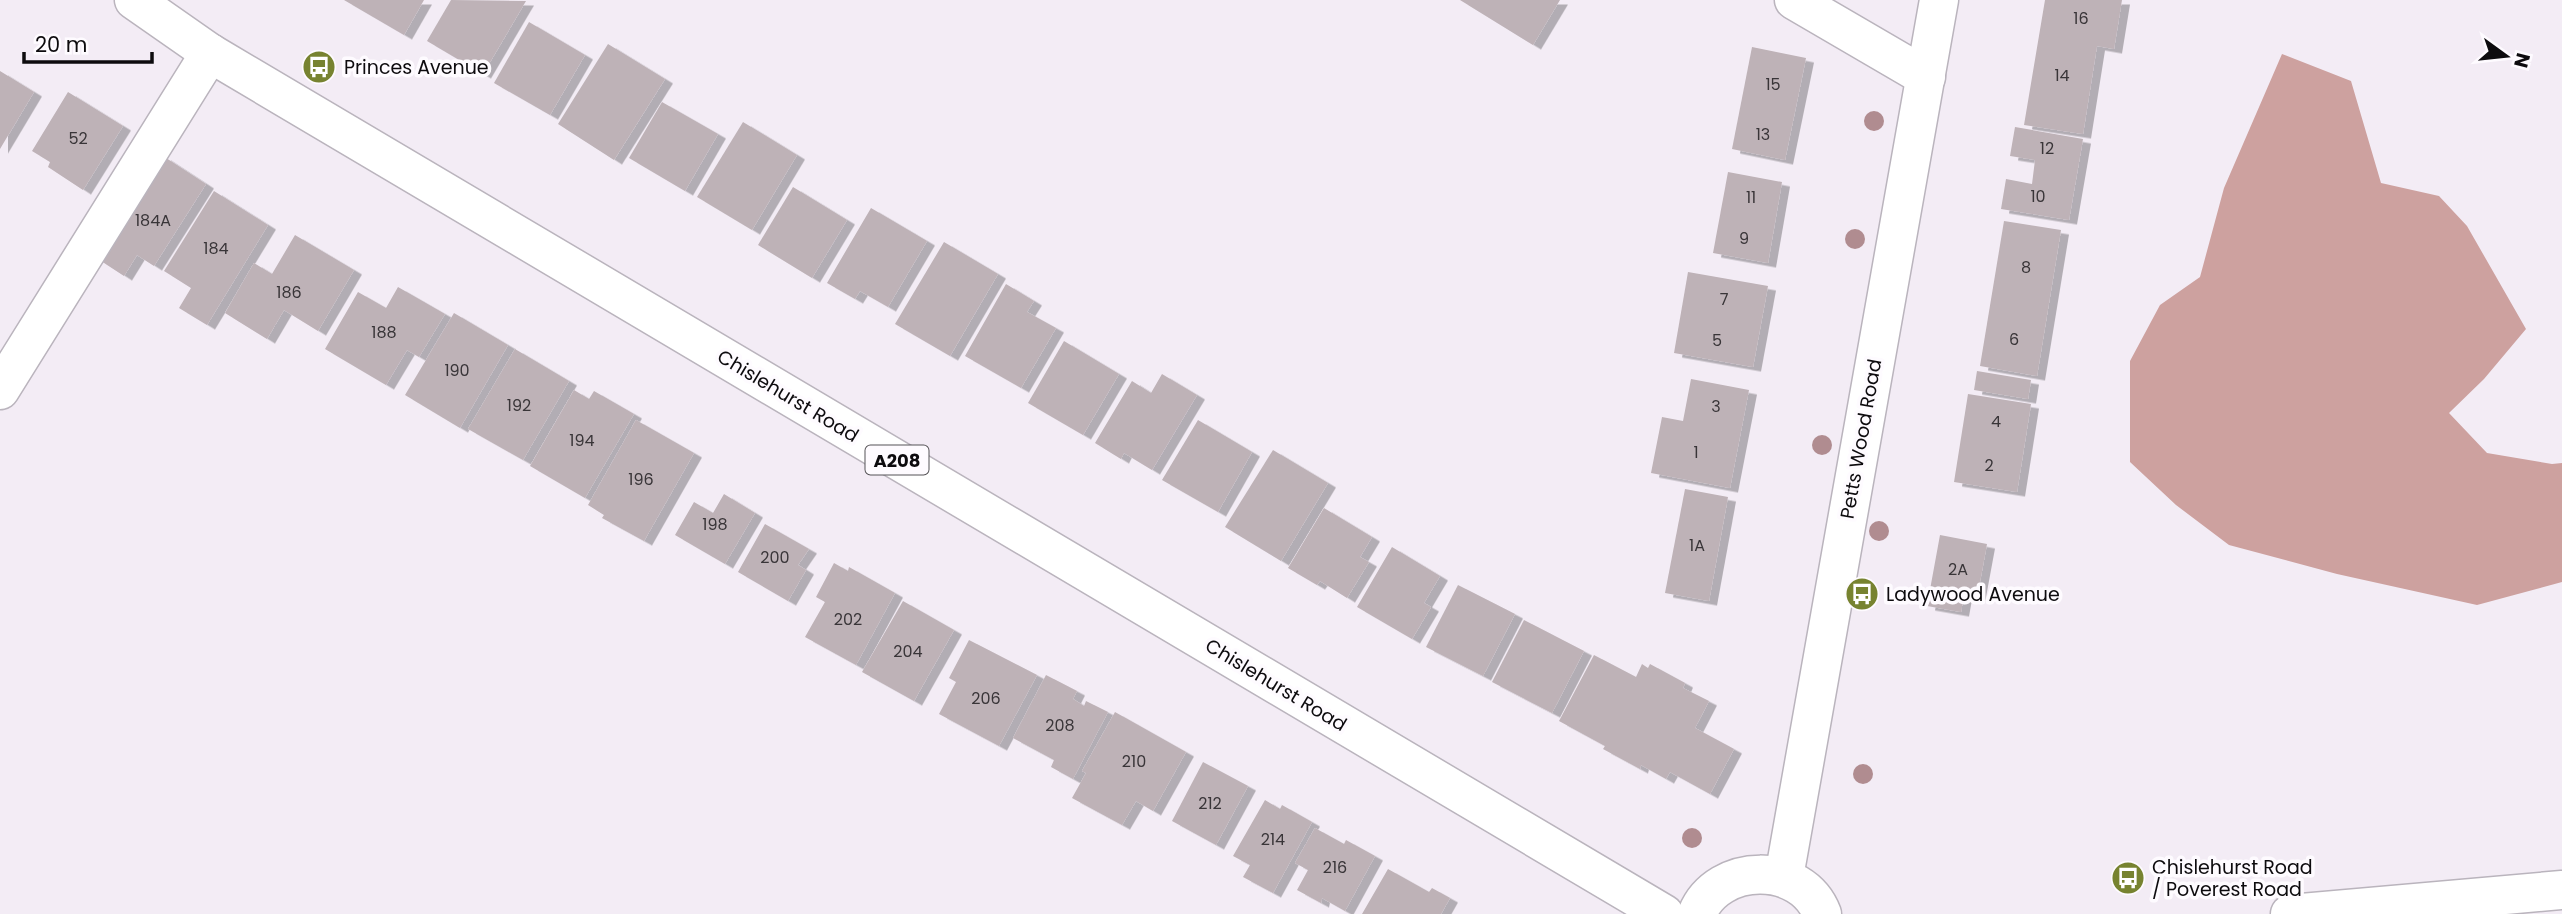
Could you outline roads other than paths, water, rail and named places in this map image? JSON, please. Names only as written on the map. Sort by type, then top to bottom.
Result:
[{"type":"main road","name":"Chislehurst Road","points":[[134,0],[210,53],[1664,914]]},
{"type":"main road","points":[[1794,0],[1926,77]]},
{"type":"main road","name":"Petts Wood Road","points":[[1784,877],[1939,0]]},
{"type":"main road","points":[[0,390],[210,53]]},
{"type":"main road","points":[[1698,914],[1715,889],[1737,877],[1760,874],[1784,877],[1805,890],[1822,914]]},
{"type":"main road","points":[[2290,914],[2562,890]]},
{"type":"place","name":"Princes Avenue","points":[[319,67]]},
{"type":"place","name":"Ladywood Avenue","points":[[1862,594]]},
{"type":"place","name":"Chislehurst Road / Poverest Road","points":[[2128,878]]}]
